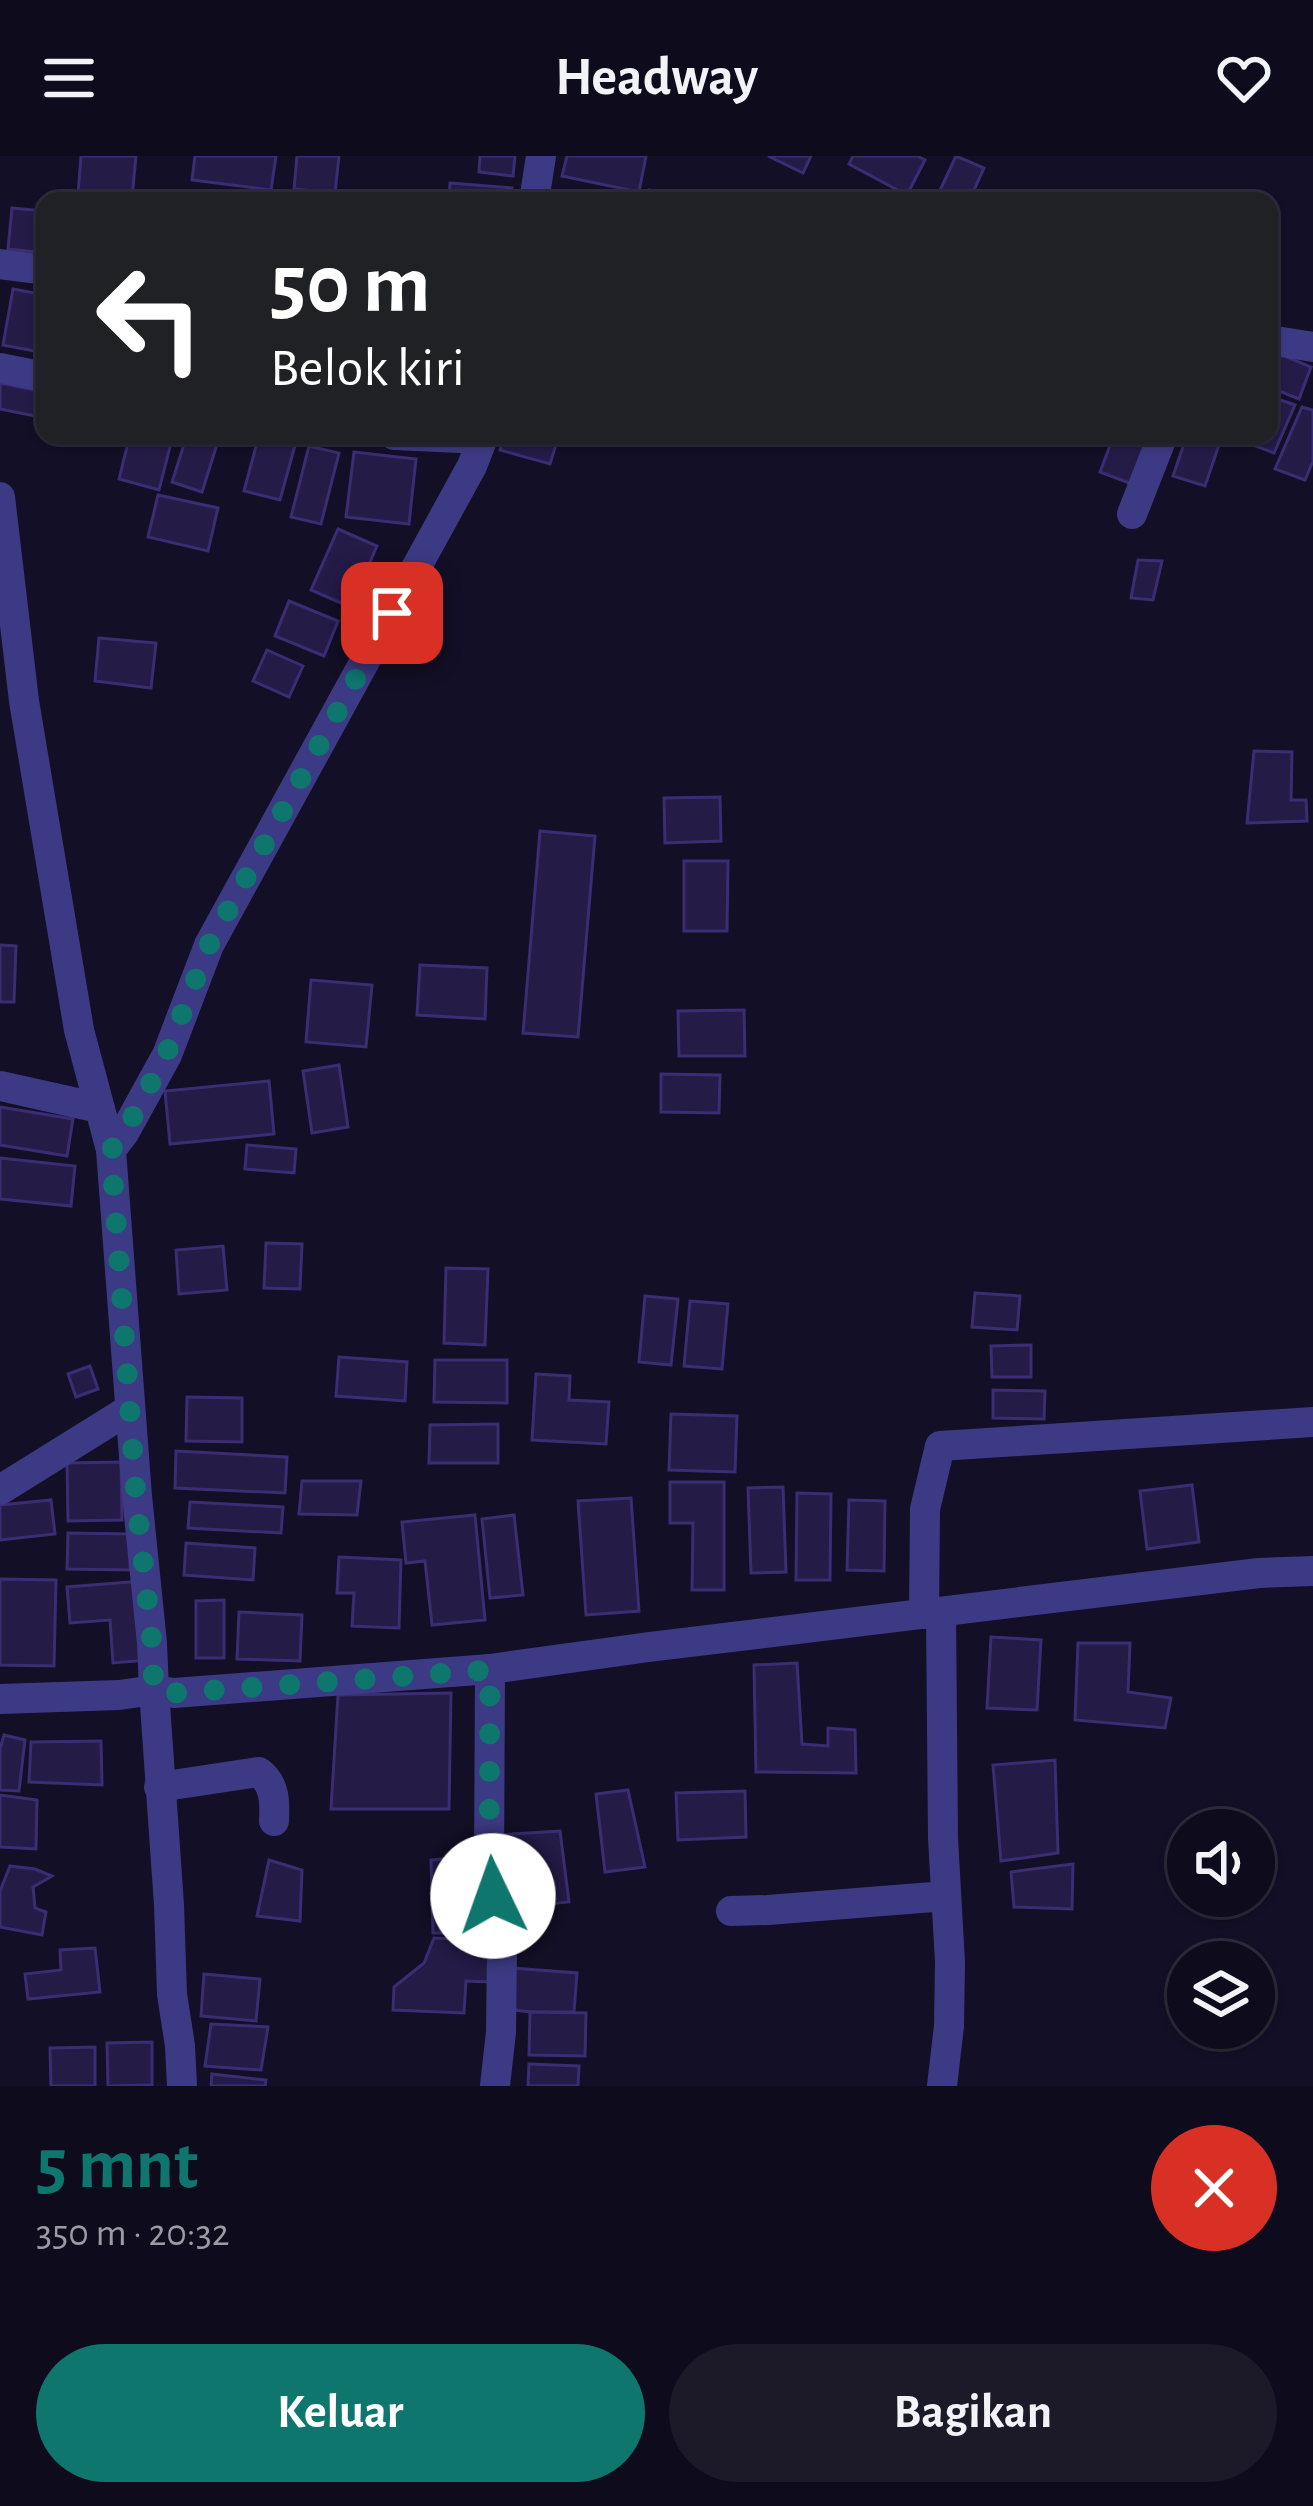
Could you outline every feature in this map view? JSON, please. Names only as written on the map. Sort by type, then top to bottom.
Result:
[{"type":"street","points":[[536,192],[542,156]]},
{"type":"street","points":[[0,264],[36,269]]},
{"type":"street","points":[[1278,341],[1313,347]]},
{"type":"street","points":[[0,368],[36,375]]},
{"type":"street","points":[[111,1150],[166,1055],[209,945],[480,444]]},
{"type":"street","points":[[1132,514],[1159,444]]},
{"type":"street","points":[[0,497],[23,701],[79,1030],[111,1150],[152,1642],[172,1994],[182,2086]]},
{"type":"street","points":[[0,1086],[99,1108]]},
{"type":"street","points":[[0,1490],[130,1408]]},
{"type":"street","points":[[942,2086],[950,2005],[925,1509],[940,1446],[1313,1422]]},
{"type":"street","points":[[0,1699],[154,1690],[174,1693],[490,1670],[649,1647],[1313,1571]]},
{"type":"street","points":[[490,1670],[489,1872],[502,1948],[495,2086]]},
{"type":"street","points":[[159,1787],[259,1772],[267,1778],[275,1800],[274,1821]]},
{"type":"street","points":[[730,1911],[946,1896]]},
{"type":"building","points":[[81,156],[136,156],[133,192],[78,192]]},
{"type":"building","points":[[195,156],[276,156],[271,190],[192,180]]},
{"type":"building","points":[[297,156],[339,156],[335,192],[294,189]]},
{"type":"building","points":[[480,156],[515,156],[513,176],[479,172]]},
{"type":"building","points":[[567,156],[646,156],[639,192],[562,176]]},
{"type":"building","points":[[768,156],[811,156],[803,173]]},
{"type":"building","points":[[853,156],[925,160],[909,192],[849,164]]},
{"type":"building","points":[[956,156],[984,168],[973,192],[939,192]]},
{"type":"building","points":[[450,183],[512,188],[511,192],[450,192]]},
{"type":"building","points":[[12,208],[36,210],[36,252],[8,249]]},
{"type":"building","points":[[13,289],[36,293],[36,351],[3,345]]},
{"type":"building","points":[[1278,353],[1311,367],[1299,399],[1278,391]]},
{"type":"building","points":[[0,383],[36,390],[36,416],[0,409]]},
{"type":"building","points":[[1278,399],[1295,405],[1278,444]]},
{"type":"building","points":[[1302,407],[1313,410],[1313,461],[1305,480],[1275,469]]},
{"type":"building","points":[[128,444],[171,444],[159,490],[119,479]]},
{"type":"building","points":[[184,444],[217,444],[202,492],[172,482]]},
{"type":"building","points":[[257,444],[295,444],[280,500],[244,491]]},
{"type":"building","points":[[502,444],[556,444],[550,464],[500,450]]},
{"type":"building","points":[[1111,444],[1147,444],[1132,484],[1100,472]]},
{"type":"building","points":[[1184,444],[1219,445],[1205,486],[1173,476]]},
{"type":"building","points":[[1250,444],[1278,444],[1274,453]]},
{"type":"building","points":[[309,446],[339,453],[321,524],[291,517]]},
{"type":"building","points":[[354,452],[416,459],[409,524],[346,517]]},
{"type":"building","points":[[158,495],[218,508],[208,551],[148,537]]},
{"type":"building","points":[[338,529],[377,546],[350,607],[311,590]]},
{"type":"building","points":[[1138,560],[1162,561],[1153,600],[1131,598]]},
{"type":"building","points":[[289,601],[338,621],[324,656],[275,636]]},
{"type":"building","points":[[99,638],[156,643],[151,688],[95,681]]},
{"type":"building","points":[[267,650],[303,666],[289,697],[253,681]]},
{"type":"building","points":[[1254,751],[1292,752],[1291,800],[1306,800],[1307,821],[1247,823]]},
{"type":"building","points":[[720,797],[721,841],[665,843],[664,798]]},
{"type":"building","points":[[540,831],[595,836],[578,1037],[523,1033]]},
{"type":"building","points":[[684,861],[728,861],[727,931],[684,931]]},
{"type":"building","points":[[0,945],[16,946],[14,1002],[0,1002]]},
{"type":"building","points":[[420,965],[487,968],[485,1019],[417,1015]]},
{"type":"building","points":[[311,980],[372,985],[366,1047],[306,1042]]},
{"type":"building","points":[[744,1010],[745,1056],[679,1056],[678,1011]]},
{"type":"building","points":[[339,1065],[348,1127],[312,1133],[303,1071]]},
{"type":"building","points":[[661,1074],[720,1075],[719,1113],[661,1112]]},
{"type":"building","points":[[269,1081],[274,1134],[170,1144],[165,1091]]},
{"type":"building","points":[[0,1107],[73,1119],[67,1156],[0,1145]]},
{"type":"building","points":[[247,1145],[296,1149],[294,1173],[245,1169]]},
{"type":"building","points":[[0,1158],[75,1166],[71,1206],[0,1199]]},
{"type":"building","points":[[266,1243],[302,1244],[300,1289],[264,1288]]},
{"type":"building","points":[[223,1246],[227,1290],[179,1294],[176,1250]]},
{"type":"building","points":[[446,1268],[488,1269],[485,1345],[444,1343]]},
{"type":"building","points":[[975,1293],[1020,1296],[1017,1330],[972,1327]]},
{"type":"building","points":[[645,1296],[678,1299],[671,1365],[639,1362]]},
{"type":"building","points":[[690,1301],[728,1304],[722,1369],[684,1366]]},
{"type":"building","points":[[1031,1345],[1031,1377],[992,1377],[991,1346]]},
{"type":"building","points":[[339,1357],[407,1362],[405,1401],[336,1396]]},
{"type":"building","points":[[435,1360],[507,1360],[507,1403],[434,1402]]},
{"type":"building","points":[[90,1366],[98,1389],[76,1397],[68,1374]]},
{"type":"building","points":[[536,1374],[570,1376],[569,1400],[609,1402],[606,1444],[532,1440]]},
{"type":"building","points":[[993,1390],[1045,1391],[1044,1419],[993,1418]]},
{"type":"building","points":[[187,1397],[242,1398],[242,1442],[186,1441]]},
{"type":"building","points":[[671,1414],[737,1416],[735,1472],[669,1470]]},
{"type":"building","points":[[498,1424],[498,1463],[429,1463],[430,1425]]},
{"type":"building","points":[[176,1451],[287,1457],[285,1493],[175,1488]]},
{"type":"building","points":[[121,1462],[122,1520],[68,1521],[67,1463]]},
{"type":"building","points":[[302,1481],[361,1481],[357,1515],[299,1514]]},
{"type":"building","points":[[670,1482],[724,1482],[724,1590],[692,1590],[693,1523],[670,1523]]},
{"type":"building","points":[[1192,1485],[1199,1542],[1147,1549],[1140,1491]]},
{"type":"building","points":[[783,1487],[786,1572],[751,1573],[748,1488]]},
{"type":"building","points":[[797,1493],[831,1494],[830,1580],[796,1580]]},
{"type":"building","points":[[631,1498],[639,1611],[586,1615],[578,1501]]},
{"type":"building","points":[[51,1500],[55,1534],[0,1540],[0,1505]]},
{"type":"building","points":[[849,1500],[885,1501],[884,1571],[847,1570]]},
{"type":"building","points":[[190,1502],[283,1507],[281,1533],[188,1528]]},
{"type":"building","points":[[475,1515],[485,1620],[432,1625],[425,1561],[406,1563],[402,1522]]},
{"type":"building","points":[[514,1515],[523,1595],[490,1598],[482,1519]]},
{"type":"building","points":[[68,1533],[130,1534],[130,1570],[67,1569]]},
{"type":"building","points":[[186,1543],[255,1548],[253,1580],[184,1575]]},
{"type":"building","points":[[339,1557],[401,1560],[399,1628],[352,1626],[354,1593],[337,1593]]},
{"type":"building","points":[[0,1579],[56,1580],[54,1666],[0,1665]]},
{"type":"building","points":[[142,1581],[148,1660],[113,1663],[110,1620],[70,1623],[67,1587]]},
{"type":"building","points":[[224,1600],[224,1658],[196,1658],[196,1601]]},
{"type":"building","points":[[239,1612],[302,1615],[300,1661],[237,1659]]},
{"type":"building","points":[[991,1637],[1041,1640],[1037,1710],[987,1708]]},
{"type":"building","points":[[1078,1643],[1130,1643],[1128,1692],[1171,1698],[1165,1728],[1075,1720]]},
{"type":"building","points":[[797,1663],[802,1744],[828,1746],[828,1728],[855,1730],[856,1773],[756,1772],[754,1665]]},
{"type":"building","points":[[451,1693],[449,1809],[331,1809],[338,1695]]},
{"type":"building","points":[[4,1735],[25,1740],[19,1791],[0,1790]]},
{"type":"building","points":[[101,1741],[102,1785],[29,1782],[31,1742]]},
{"type":"building","points":[[1055,1760],[1058,1853],[1001,1861],[993,1765]]},
{"type":"building","points":[[628,1790],[645,1867],[605,1872],[596,1794]]},
{"type":"building","points":[[745,1791],[746,1837],[678,1840],[676,1793]]},
{"type":"building","points":[[0,1795],[37,1800],[36,1849],[0,1847]]},
{"type":"building","points":[[560,1831],[569,1902],[501,1908],[497,1835]]},
{"type":"building","points":[[470,1856],[472,1896],[492,1896],[491,1933],[433,1933],[431,1860]]},
{"type":"building","points":[[269,1860],[302,1870],[300,1921],[257,1916]]},
{"type":"building","points":[[1073,1864],[1072,1909],[1014,1907],[1011,1872]]},
{"type":"building","points":[[10,1866],[52,1876],[33,1887],[35,1908],[46,1912],[42,1935],[0,1927],[0,1891]]},
{"type":"building","points":[[434,1938],[491,1941],[489,1982],[466,1981],[464,2013],[393,2010],[394,1987],[424,1963]]},
{"type":"building","points":[[95,1948],[100,1992],[28,1999],[25,1974],[61,1970],[60,1950]]},
{"type":"building","points":[[512,1968],[577,1973],[574,2012],[507,2009]]},
{"type":"building","points":[[204,1974],[260,1979],[256,2021],[201,2016]]},
{"type":"building","points":[[530,2012],[586,2013],[585,2056],[529,2055]]},
{"type":"building","points":[[211,2024],[268,2027],[261,2070],[205,2066]]},
{"type":"building","points":[[152,2042],[152,2085],[108,2086],[107,2043]]},
{"type":"building","points":[[95,2047],[95,2086],[51,2086],[50,2048]]},
{"type":"building","points":[[529,2064],[579,2066],[578,2086],[528,2086]]},
{"type":"building","points":[[212,2074],[266,2080],[265,2086],[211,2086]]},
{"type":"route","points":[[392,613],[209,945],[166,1055],[111,1150],[136,1496],[154,1690],[174,1693],[490,1670],[489,1872],[493,1896]]}]
